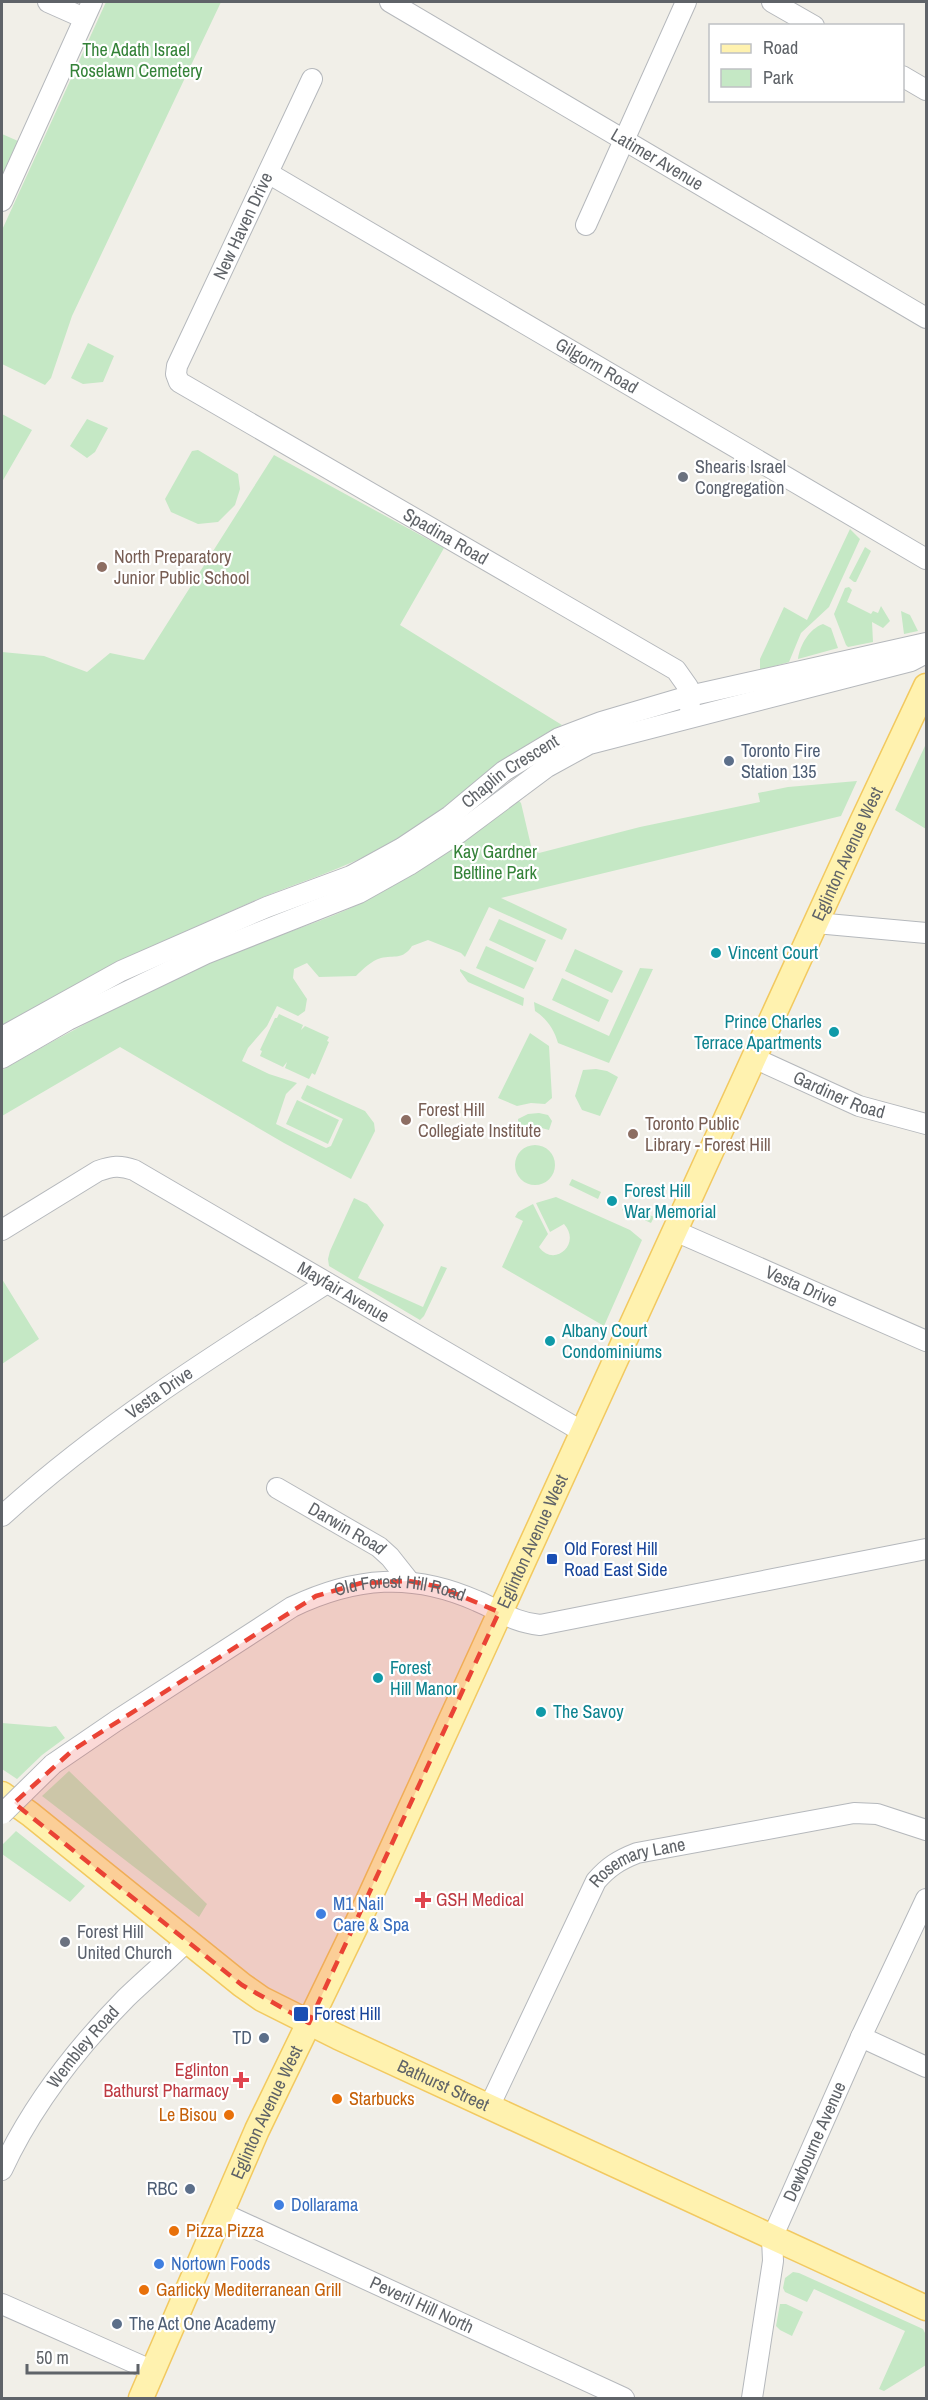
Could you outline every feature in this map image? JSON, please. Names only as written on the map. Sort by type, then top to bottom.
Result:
[{"type":"main road","name":"Eglinton Avenue West","points":[[142,2398],[257,2130],[366,1903],[861,824],[927,686]]},
{"type":"main road","name":"Bathurst Street","points":[[2,1794],[262,1999],[489,2107],[927,2308]]},
{"type":"street","points":[[2,201],[88,10],[48,2]]},
{"type":"street","name":"Latimer Avenue","points":[[390,2],[927,318]]},
{"type":"street","points":[[586,225],[686,2]]},
{"type":"street","points":[[772,2],[810,24]]},
{"type":"street","points":[[904,77],[927,90]]},
{"type":"street","name":"New Haven Drive","points":[[176,374],[185,349],[312,79]]},
{"type":"street","name":"Gilgorm Road","points":[[268,173],[927,559]]},
{"type":"street","name":"Spadina Road","points":[[176,374],[180,382],[194,391],[676,670],[686,683],[691,717]]},
{"type":"street","name":"Chaplin Crescent","points":[[2,1037],[121,971],[257,911],[351,876],[402,848],[450,816],[504,771],[559,738],[601,722],[689,696],[927,644]]},
{"type":"street","name":"Chaplin Crescent","points":[[2,1058],[128,990],[205,954],[358,893],[460,832],[547,767],[589,744],[911,661],[927,653]]},
{"type":"street","points":[[816,923],[927,933]]},
{"type":"street","points":[[121,971],[128,990]]},
{"type":"street","name":"Gardiner Road","points":[[754,1058],[859,1107],[927,1124]]},
{"type":"street","name":"Mayfair Avenue","points":[[2,1230],[98,1171],[112,1166],[134,1170],[583,1432]]},
{"type":"street","name":"Vesta Drive","points":[[675,1231],[927,1341]]},
{"type":"street","name":"Vesta Drive","points":[[2,1516],[60,1465],[166,1386],[327,1283]]},
{"type":"street","name":"Darwin Road","points":[[277,1488],[379,1547],[409,1581]]},
{"type":"street","name":"Old Forest Hill Road","points":[[2,1814],[53,1764],[116,1720],[292,1607],[316,1596],[361,1583],[409,1581],[440,1587],[477,1601],[520,1623],[540,1625],[927,1549]]},
{"type":"street","name":"Rosemary Lane","points":[[489,2107],[596,1881],[609,1866],[637,1853],[854,1813],[877,1814],[927,1830]]},
{"type":"street","name":"Dewbourne Avenue","points":[[753,2398],[773,2261],[772,2238],[861,2037],[927,1899]]},
{"type":"street","name":"Wembley Road","points":[[2,2170],[19,2135],[64,2068],[127,1998],[187,1941]]},
{"type":"street","points":[[861,2037],[927,2067]]},
{"type":"street","name":"Peveril Hill North","points":[[222,2213],[624,2398]]},
{"type":"street","points":[[2,2304],[153,2371]]},
{"type":"highlighted area","points":[[409,1581],[440,1587],[499,1612],[309,2023],[242,1985],[14,1803],[73,1750],[316,1596],[361,1583]]},
{"type":"green space","name":"The Adath Israel Roselawn Cemetery","points":[[106,2],[221,2],[72,316],[51,378],[45,385],[2,364],[2,230]]},
{"type":"green space","points":[[2,134],[18,141],[2,177]]},
{"type":"green space","points":[[88,343],[114,356],[103,382],[83,384],[71,378]]},
{"type":"green space","points":[[2,414],[32,430],[2,482]]},
{"type":"green space","points":[[87,419],[108,428],[95,452],[87,458],[70,446]]},
{"type":"green space","points":[[198,450],[238,474],[240,489],[235,505],[218,522],[198,524],[171,512],[165,499],[192,451]]},
{"type":"green space","points":[[274,455],[444,548],[400,625],[562,725],[516,752],[431,816],[387,845],[353,862],[186,931],[2,1026],[2,652],[44,656],[87,672],[110,653],[144,660]]},
{"type":"green space","points":[[850,529],[860,539],[829,607],[801,633],[789,662],[760,670],[760,659],[784,607],[807,620]]},
{"type":"green space","points":[[865,547],[871,551],[854,582],[849,578]]},
{"type":"green space","points":[[849,587],[852,590],[847,602],[871,614],[873,611],[878,613],[881,606],[890,621],[883,628],[872,622],[873,642],[848,647],[834,614],[845,588]]},
{"type":"green space","points":[[901,611],[910,615],[918,631],[904,634]]},
{"type":"green space","points":[[823,624],[831,628],[838,648],[798,659],[806,638]]},
{"type":"green space","points":[[926,746],[926,829],[895,810]]},
{"type":"green space","name":"Kay Gardner Beltline Park","points":[[857,781],[841,816],[501,898],[567,929],[562,940],[489,907],[465,957],[461,953],[428,940],[412,946],[402,955],[377,959],[356,976],[319,977],[307,963],[294,969],[293,978],[307,999],[305,1011],[298,1016],[277,1006],[267,1026],[248,1048],[242,1061],[269,1074],[297,1083],[286,1094],[276,1124],[326,1148],[331,1146],[343,1119],[303,1100],[301,1098],[307,1085],[365,1111],[374,1123],[375,1131],[351,1179],[284,1143],[120,1047],[2,1116],[2,1070],[108,1012],[189,972],[344,911],[382,892],[442,855],[517,799],[521,803],[532,850],[539,853],[640,827],[760,802],[758,793],[788,787]]},
{"type":"green space","points":[[499,919],[546,940],[536,962],[489,940]]},
{"type":"green space","points":[[486,946],[534,968],[524,989],[476,968]]},
{"type":"green space","points":[[575,949],[623,971],[612,993],[565,971]]},
{"type":"green space","points":[[640,968],[653,969],[609,1063],[558,1043],[550,1025],[535,1011],[534,1002],[609,1036]]},
{"type":"green space","points":[[460,969],[524,998],[523,1006],[468,982]]},
{"type":"green space","points":[[562,978],[609,1000],[599,1022],[552,1000]]},
{"type":"green space","points":[[279,1014],[303,1025],[301,1030],[305,1026],[329,1037],[315,1075],[312,1073],[309,1079],[285,1068],[287,1062],[283,1067],[260,1056],[262,1051],[260,1050]]},
{"type":"green space","points":[[530,1033],[549,1046],[552,1098],[545,1104],[531,1103],[517,1106],[498,1098]]},
{"type":"green space","points":[[583,1070],[607,1071],[618,1077],[600,1116],[582,1110],[575,1096]]},
{"type":"green space","points":[[297,1100],[339,1120],[328,1144],[286,1124]]},
{"type":"green space","points":[[528,1114],[548,1115],[552,1121],[549,1130],[534,1126],[518,1130],[518,1119]]},
{"type":"green space","points":[[535,1145],[549,1151],[555,1165],[549,1179],[535,1185],[521,1179],[515,1165],[521,1151]]},
{"type":"green space","points":[[572,1179],[601,1192],[598,1199],[569,1185]]},
{"type":"green space","points":[[556,1197],[630,1230],[642,1240],[604,1326],[502,1267],[523,1221],[515,1217],[518,1212],[533,1204],[548,1234],[539,1247],[545,1253],[552,1255],[564,1251],[568,1246],[569,1232],[564,1224],[550,1232],[536,1203]]},
{"type":"green space","points":[[354,1198],[367,1204],[384,1225],[358,1278],[423,1307],[441,1266],[447,1268],[420,1320],[329,1266],[330,1251]]},
{"type":"green space","points":[[625,1203],[654,1217],[651,1223],[622,1210]]},
{"type":"green space","points":[[2,1279],[39,1339],[2,1364]]},
{"type":"green space","points":[[2,1723],[56,1726],[65,1738],[42,1755],[17,1779],[2,1769]]},
{"type":"green space","points":[[69,1771],[207,1904],[199,1917],[42,1796]]},
{"type":"green space","points":[[16,1831],[85,1886],[70,1902],[2,1854],[2,1845]]},
{"type":"green space","points":[[793,2272],[923,2329],[926,2335],[926,2365],[884,2391],[879,2389],[905,2331],[814,2289],[807,2302],[785,2292],[783,2288],[785,2278]]},
{"type":"green space","points":[[780,2304],[786,2304],[803,2312],[792,2336],[776,2326]]},
{"type":"place","name":"Shearis Israel Congregation","points":[[683,477]]},
{"type":"place","name":"North Preparatory Junior Public School","points":[[102,567]]},
{"type":"place","name":"Toronto Fire Station 135","points":[[729,761]]},
{"type":"place","name":"Vincent Court","points":[[716,953]]},
{"type":"place","name":"Prince Charles Terrace Apartments","points":[[834,1032]]},
{"type":"place","name":"Forest Hill Collegiate Institute","points":[[406,1120]]},
{"type":"place","name":"Toronto Public Library - Forest Hill","points":[[633,1134]]},
{"type":"place","name":"Forest Hill War Memorial","points":[[612,1201]]},
{"type":"place","name":"Albany Court Condominiums","points":[[550,1341]]},
{"type":"place","name":"Old Forest Hill Road East Side","points":[[552,1559]]},
{"type":"place","name":"Forest Hill Manor","points":[[378,1678]]},
{"type":"place","name":"The Savoy","points":[[541,1712]]},
{"type":"place","name":"GSH Medical","points":[[423,1900]]},
{"type":"place","name":"M1 Nail Care & Spa","points":[[321,1914]]},
{"type":"place","name":"Forest Hill United Church","points":[[65,1942]]},
{"type":"place","name":"Forest Hill","points":[[301,2014]]},
{"type":"place","name":"TD","points":[[264,2038]]},
{"type":"place","name":"Eglinton Bathurst Pharmacy","points":[[241,2080]]},
{"type":"place","name":"Starbucks","points":[[337,2099]]},
{"type":"place","name":"Le Bisou","points":[[229,2115]]},
{"type":"place","name":"RBC","points":[[190,2189]]},
{"type":"place","name":"Dollarama","points":[[279,2205]]},
{"type":"place","name":"Pizza Pizza","points":[[174,2231]]},
{"type":"place","name":"Nortown Foods","points":[[159,2264]]},
{"type":"place","name":"Garlicky Mediterranean Grill","points":[[144,2290]]},
{"type":"place","name":"The Act One Academy","points":[[117,2324]]}]
